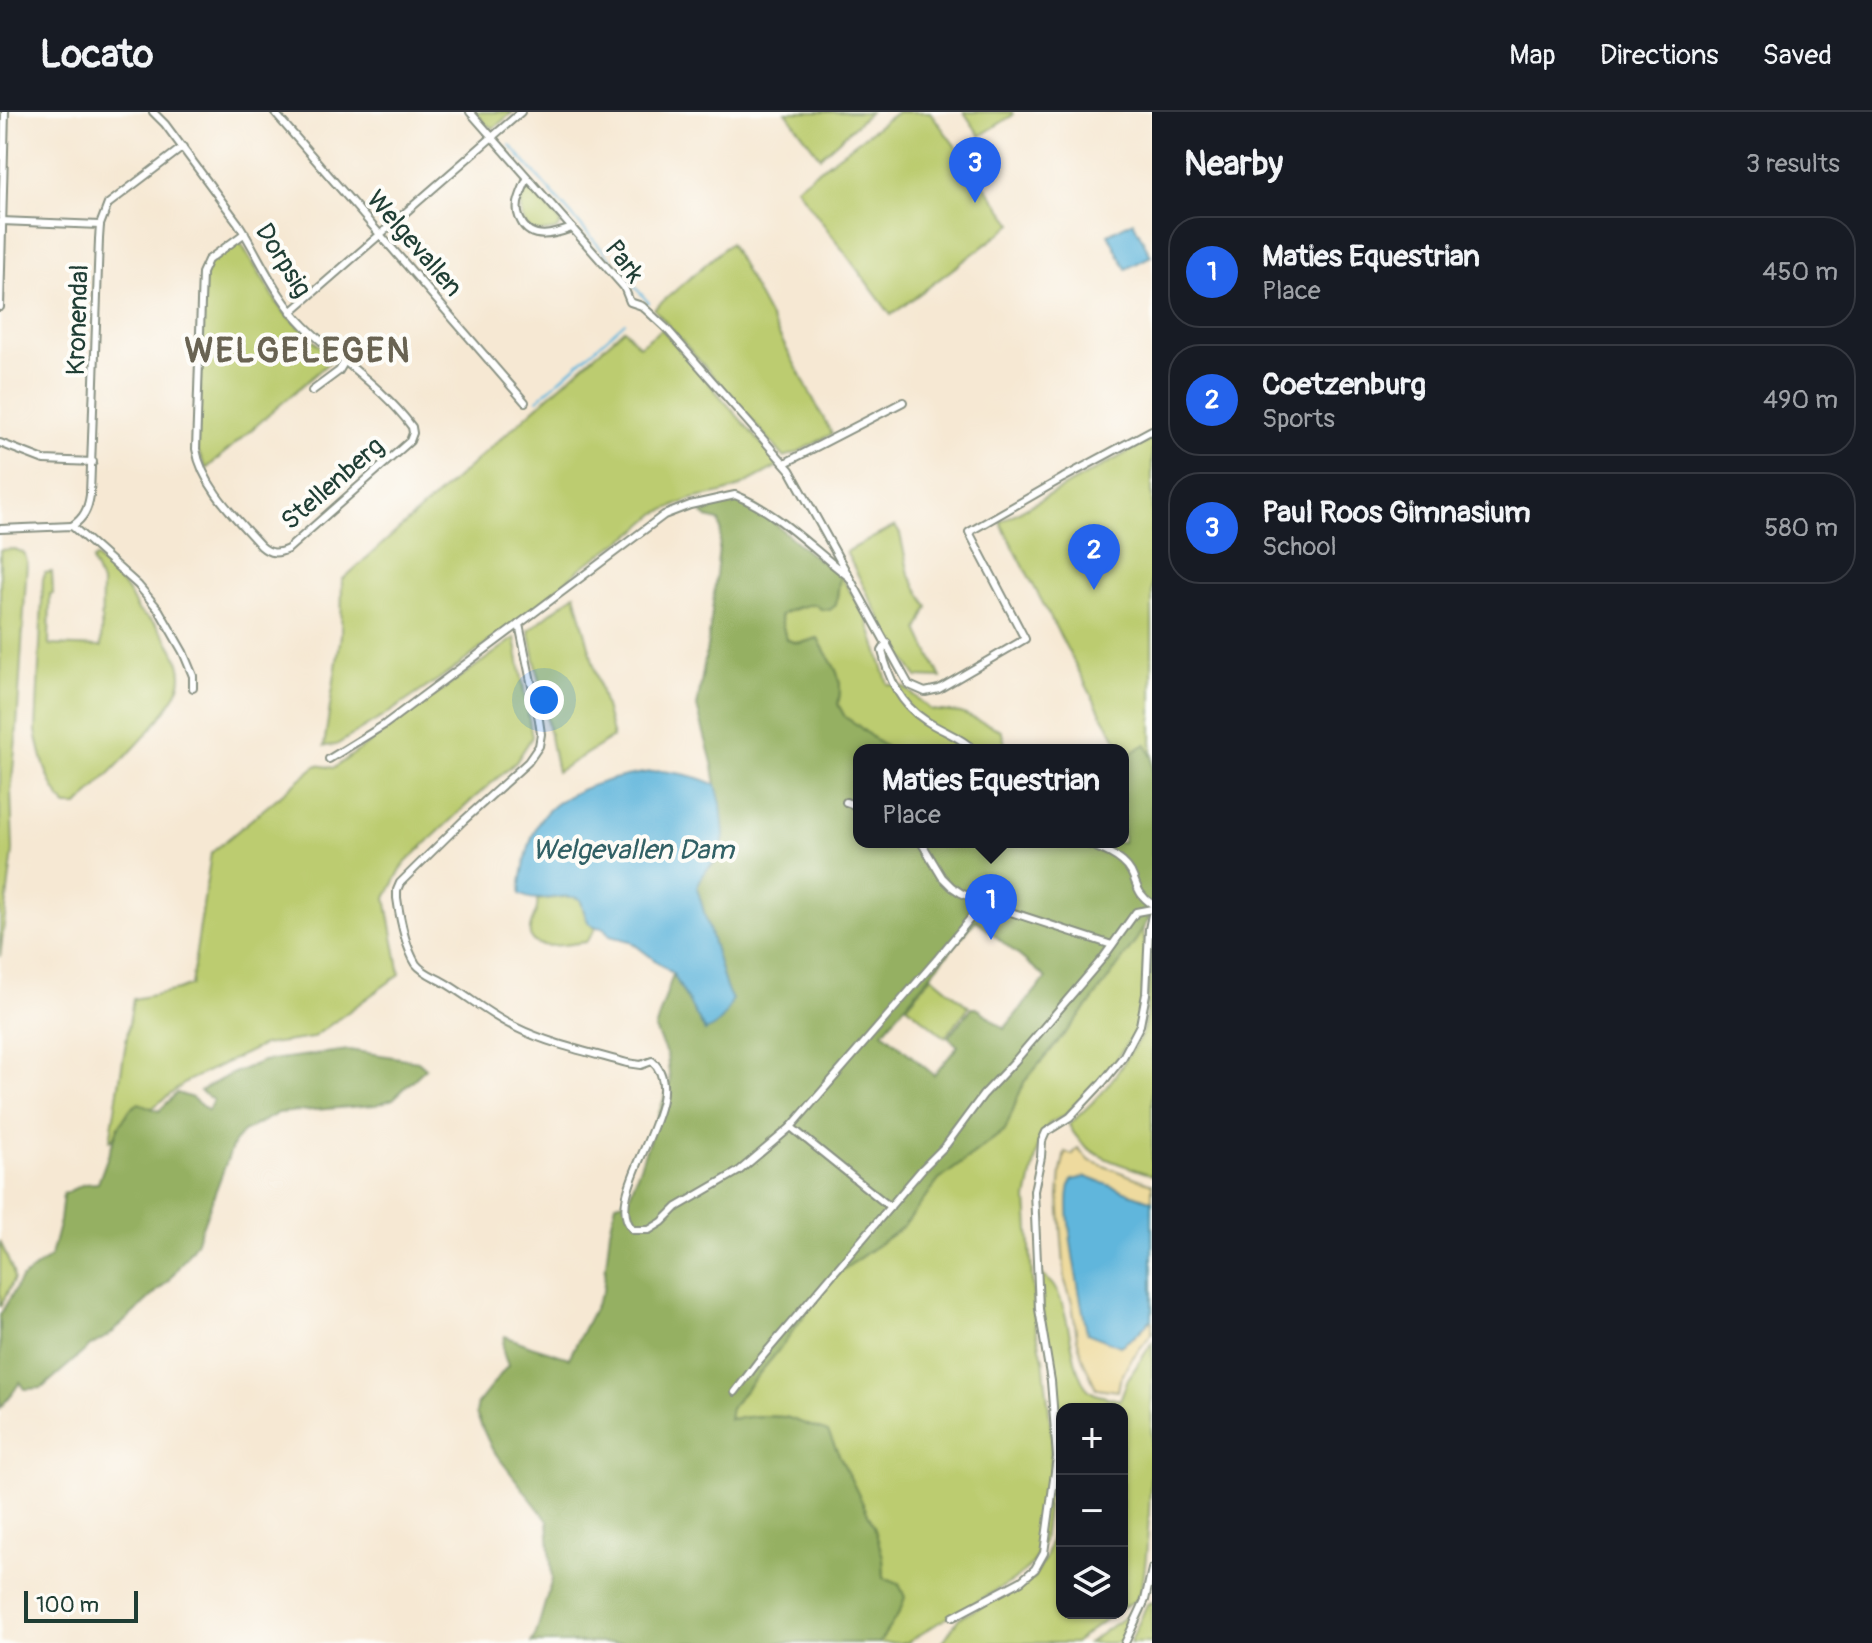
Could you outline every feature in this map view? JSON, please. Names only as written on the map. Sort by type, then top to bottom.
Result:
[{"type":"street","points":[[0,307],[2,135],[5,112]]},
{"type":"street","name":"Dorpsig","points":[[153,112],[183,147],[245,233],[291,312],[399,413]]},
{"type":"street","name":"Welgevallen","points":[[274,112],[525,402]]},
{"type":"street","name":"Park","points":[[470,112],[624,287],[630,302],[642,306],[667,329],[785,463],[909,685],[917,690],[939,689],[1025,639],[969,532],[1152,430]]},
{"type":"street","points":[[291,312],[521,112]]},
{"type":"street","points":[[1,221],[100,225],[103,213],[114,198],[183,147]]},
{"type":"street","points":[[527,179],[518,203],[519,217],[525,228],[543,235],[572,228]]},
{"type":"street","name":"Kronendal","points":[[72,526],[81,520],[87,509],[93,462],[100,225]]},
{"type":"street","name":"Stellenberg","points":[[245,233],[208,260],[202,273],[195,437],[198,459],[205,477],[252,536],[265,549],[276,553],[288,549],[410,441],[412,427],[399,413]]},
{"type":"street","points":[[312,391],[339,371],[345,361]]},
{"type":"street","points":[[785,463],[903,402]]},
{"type":"street","points":[[0,443],[44,460],[93,462]]},
{"type":"street","points":[[329,759],[384,725],[664,515],[690,505],[735,495],[747,499],[849,577]]},
{"type":"street","points":[[0,529],[72,526],[138,585],[159,610],[183,652],[193,676],[193,688]]},
{"type":"street","points":[[519,624],[539,720],[539,746],[528,762],[400,883],[397,890],[398,909],[410,952],[424,972],[488,1012],[536,1036],[627,1063],[641,1065],[652,1061],[658,1066],[663,1076],[662,1103],[626,1200],[627,1224],[633,1230],[649,1230],[662,1222],[677,1207],[739,1171],[791,1127],[983,903]]},
{"type":"street","points":[[887,643],[882,651],[890,679],[899,696],[923,719],[968,744]]},
{"type":"street","points":[[846,802],[853,805]]},
{"type":"street","points":[[925,848],[942,877],[952,887],[983,903],[1112,945]]},
{"type":"street","points":[[735,1392],[946,1145],[983,1095],[1112,945],[1136,912],[1152,906],[1138,892],[1126,866],[1097,848]]},
{"type":"street","points":[[953,1617],[1021,1581],[1035,1569],[1044,1553],[1057,1457],[1051,1381],[1039,1309],[1034,1191],[1042,1141],[1046,1132],[1061,1125],[1102,1083],[1123,1057],[1140,1025],[1146,994],[1152,915]]},
{"type":"street","points":[[791,1127],[890,1207]]},
{"type":"street","points":[[1125,1643],[1148,1599],[1152,1569]]},
{"type":"green space","points":[[474,112],[513,112],[494,128],[486,125]]},
{"type":"green space","points":[[786,112],[870,112],[820,157]]},
{"type":"green space","points":[[897,112],[930,112],[1013,224],[891,315],[796,187]]},
{"type":"green space","points":[[964,112],[1012,112],[1013,115],[980,136]]},
{"type":"green space","points":[[527,190],[534,191],[559,220],[561,224],[556,230],[536,232],[526,225],[521,207]]},
{"type":"green space","points":[[239,240],[281,309],[333,359],[206,469],[197,449],[205,262]]},
{"type":"green space","points":[[730,243],[832,434],[784,457],[654,309]]},
{"type":"green space","points":[[624,329],[639,346],[662,329],[780,465],[737,488],[692,499],[657,513],[582,567],[454,669],[336,745],[324,746],[341,635],[342,580]]},
{"type":"green space","points":[[1152,439],[1152,757],[1145,745],[1129,754],[1129,744],[1119,744],[1000,522]]},
{"type":"green space","points":[[737,498],[758,509],[840,575],[836,605],[830,610],[814,604],[780,615],[786,639],[799,643],[818,638],[836,669],[840,684],[838,704],[845,717],[881,744],[853,744],[853,848],[1129,848],[1129,754],[1146,744],[1152,757],[1152,914],[1133,945],[1089,1005],[1024,1082],[1005,1130],[939,1180],[904,1226],[833,1277],[731,1407],[729,1419],[786,1417],[828,1432],[874,1526],[883,1557],[884,1578],[899,1584],[905,1597],[900,1611],[879,1643],[531,1643],[552,1579],[548,1521],[492,1449],[476,1414],[478,1403],[508,1365],[503,1351],[505,1336],[569,1358],[603,1291],[616,1203],[628,1200],[670,1082],[667,1056],[655,1029],[673,974],[705,1031],[732,1000],[697,888],[702,875],[718,859],[716,785],[697,707],[710,629],[721,530],[719,521],[702,514],[706,505]],"holes":[[[976,920],[1046,978],[1004,1029],[978,1008],[972,1008],[948,1037],[958,1046],[934,1075],[883,1032]]]},
{"type":"green space","points":[[895,526],[900,534],[909,574],[928,607],[918,630],[941,678],[917,677],[891,639],[846,552]]},
{"type":"green space","points":[[15,549],[24,553],[27,561],[11,792],[13,851],[0,957],[0,550]]},
{"type":"green space","points":[[96,557],[126,589],[140,612],[165,637],[176,656],[181,676],[178,690],[168,707],[138,744],[78,806],[66,806],[46,771],[36,731],[43,579],[45,573],[52,572],[49,645],[101,647],[102,584],[92,561]]},
{"type":"green space","points":[[840,575],[867,618],[888,684],[904,687],[931,710],[961,713],[1001,730],[1005,744],[881,744],[845,717],[838,704],[840,684],[836,669],[818,638],[799,643],[786,639],[780,614],[814,603],[830,609],[836,605]]},
{"type":"green space","points":[[575,594],[613,737],[557,772],[529,630]]},
{"type":"green space","points":[[515,638],[532,737],[516,762],[403,865],[386,898],[400,974],[312,1038],[263,1045],[189,1080],[110,1140],[133,999],[191,985],[211,853],[317,765],[334,768]]},
{"type":"green space","points":[[574,896],[580,899],[587,920],[596,928],[586,942],[548,946],[533,941],[530,934],[537,900]]},
{"type":"green space","points":[[1143,927],[1142,1001],[1135,1032],[1107,1073],[1065,1115],[1049,1124],[1040,1137],[1027,1199],[1035,1325],[1043,1359],[1052,1436],[1043,1541],[1033,1564],[1013,1581],[907,1643],[879,1643],[900,1611],[884,1578],[883,1557],[786,1417],[729,1419],[731,1407],[833,1277],[904,1226],[939,1180],[1005,1130],[1024,1082],[1089,1005]]},
{"type":"green space","points":[[1152,931],[1152,1175],[1094,1153],[1069,1125],[1101,1094],[1142,1034]]},
{"type":"green space","points":[[932,976],[969,1007],[945,1037],[907,1006]]},
{"type":"green space","points":[[349,1050],[418,1061],[426,1068],[393,1099],[375,1105],[278,1113],[243,1132],[234,1142],[196,1243],[169,1280],[111,1334],[89,1347],[42,1388],[25,1389],[20,1382],[0,1408],[0,1315],[21,1279],[51,1256],[63,1194],[84,1184],[98,1183],[118,1128],[130,1109],[139,1103],[159,1111],[177,1093],[192,1098],[208,1111],[213,1100],[200,1091],[229,1075],[263,1061]]},
{"type":"green space","points":[[0,1241],[14,1279],[0,1307]]},
{"type":"green space","points":[[1040,1276],[1053,1286],[1061,1301],[1079,1373],[1085,1386],[1095,1394],[1120,1400],[1128,1379],[1152,1343],[1146,1554],[1138,1598],[1128,1604],[1128,1403],[1058,1403],[1058,1387],[1043,1317]]},
{"type":"green space","points":[[1056,1504],[1056,1619],[1106,1619],[1074,1643],[942,1643],[959,1618],[1033,1578],[1045,1559]]},
{"type":"green space","points":[[1152,1602],[1152,1643],[1130,1643],[1147,1604]]},
{"type":"green space","points":[[1139,1608],[1123,1643],[1088,1643],[1121,1619],[1128,1619],[1131,1612]]},
{"type":"sand","points":[[1078,1148],[1090,1161],[1152,1184],[1152,1201],[1086,1177],[1120,1346],[1152,1319],[1152,1333],[1130,1361],[1118,1391],[1096,1388],[1083,1360],[1065,1281],[1059,1197],[1061,1172],[1065,1152],[1072,1155]]},
{"type":"water","points":[[1133,221],[1151,256],[1126,269],[1108,234]]},
{"type":"water","name":"Welgevallen Dam","points":[[661,771],[689,775],[716,785],[721,804],[724,835],[721,854],[702,875],[697,888],[732,1000],[722,1019],[705,1031],[673,974],[630,941],[610,936],[604,928],[589,923],[580,899],[535,899],[520,894],[532,838],[549,810],[561,800],[594,785],[630,775]]},
{"type":"water","points":[[1086,1177],[1152,1201],[1152,1319],[1120,1346],[1087,1333],[1068,1209],[1072,1180]]},
{"type":"waterway","points":[[510,145],[649,303]]},
{"type":"waterway","points":[[537,400],[625,322]]},
{"type":"place","name":"Paul Roos Gimnasium","points":[[975,203]]},
{"type":"place","name":"Coetzenburg","points":[[1094,590]]},
{"type":"place","name":"Maties Equestrian","points":[[991,940]]},
{"type":"district","name":"WELGELEGEN","points":[[298,350]]}]
